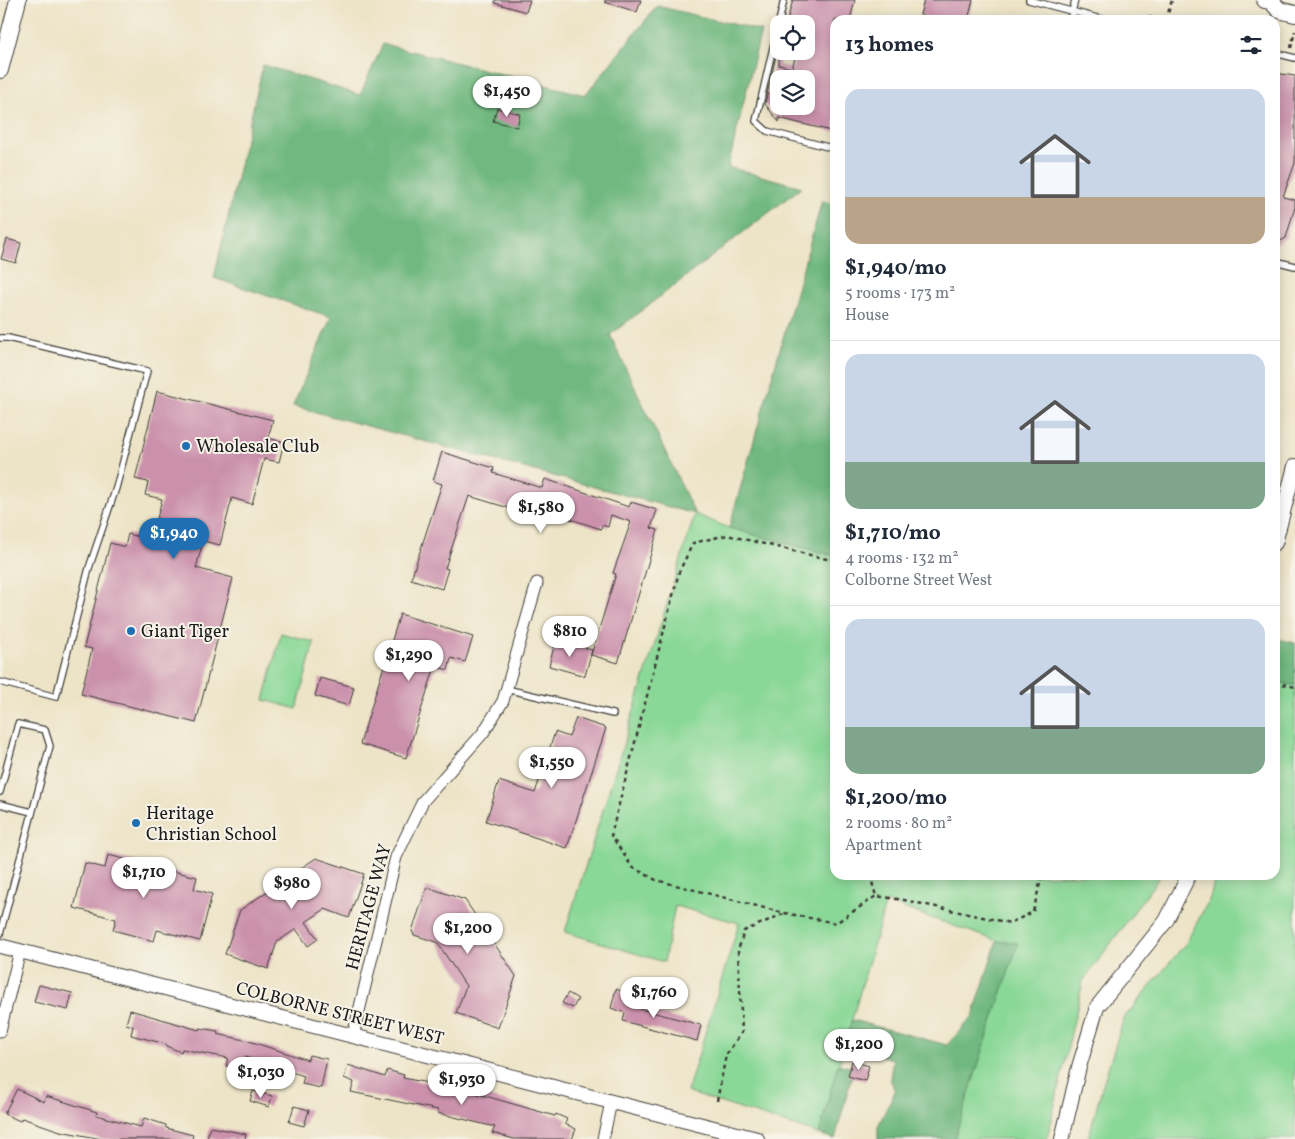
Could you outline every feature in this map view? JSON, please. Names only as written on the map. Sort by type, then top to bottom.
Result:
[{"type":"main road","points":[[1,60],[18,0]]},
{"type":"main road","points":[[1269,0],[1279,10],[1295,14]]},
{"type":"street","points":[[1280,524],[1294,470]]},
{"type":"street","name":"HERITAGE WAY","points":[[353,1036],[396,857],[423,801],[483,733],[503,702],[537,583]]},
{"type":"street","points":[[1062,1139],[1079,1068],[1097,1007],[1166,921],[1187,880]]},
{"type":"street","name":"COLBORNE STREET WEST","points":[[0,946],[757,1139]]},
{"type":"street","points":[[0,1031],[20,951]]},
{"type":"street","points":[[603,1139],[611,1102]]},
{"type":"lane","points":[[784,0],[756,121],[767,131],[830,147]]},
{"type":"lane","points":[[1029,0],[1084,15]]},
{"type":"lane","points":[[1071,15],[1075,0]]},
{"type":"lane","points":[[1280,262],[1295,266]]},
{"type":"lane","points":[[0,338],[8,338],[147,370],[116,488],[89,568],[56,697],[0,682]]},
{"type":"lane","points":[[506,689],[613,714]]},
{"type":"lane","points":[[0,792],[18,724],[45,730],[50,746],[0,934]]},
{"type":"lane","points":[[0,804],[32,812]]},
{"type":"path","points":[[1168,15],[1172,0]]},
{"type":"path","points":[[1292,57],[1295,32]]},
{"type":"path","points":[[830,560],[727,535],[693,543],[679,572],[612,835],[632,867],[656,880],[784,913],[836,923],[876,896],[1010,922],[1033,912],[1041,880]]},
{"type":"path","points":[[1280,683],[1295,687]]},
{"type":"path","points":[[871,880],[876,896]]},
{"type":"path","points":[[717,1101],[726,1055],[742,1032],[738,951],[744,931],[784,913]]},
{"type":"green space","points":[[657,6],[761,31],[728,167],[802,187],[610,335],[695,514],[293,406],[331,317],[214,278],[263,65],[360,95],[383,44],[585,95]]},
{"type":"green space","points":[[822,201],[830,203],[830,555],[729,528]]},
{"type":"green space","points":[[695,514],[729,528],[830,555],[830,880],[1157,880],[1083,981],[1047,1139],[954,1139],[1017,943],[997,941],[886,902],[819,1134],[687,1092],[739,923],[675,906],[664,962],[565,932]]},
{"type":"green space","points":[[281,633],[314,642],[297,709],[264,700]]},
{"type":"green space","points":[[1280,640],[1295,643],[1295,685],[1280,683]]},
{"type":"green space","points":[[1280,683],[1295,685],[1295,1139],[1088,1139],[1124,1018],[1186,943],[1210,898],[1215,880],[1280,880]]},
{"type":"green space","points":[[997,941],[1018,943],[954,1139],[878,1139],[878,1126],[895,1091],[890,1078],[893,1059],[843,1045],[852,1020],[947,1045],[973,1016]]},
{"type":"green space","points":[[838,1064],[854,1068],[835,1139],[819,1134]]},
{"type":"building","points":[[495,0],[530,0],[526,12],[495,3]]},
{"type":"building","points":[[605,0],[641,0],[637,12],[605,2]]},
{"type":"building","points":[[793,0],[855,0],[851,15],[830,15],[830,131],[779,118],[779,122],[774,115],[815,115],[815,70],[773,70],[775,60],[779,60],[779,65],[792,68],[794,60],[815,60],[815,15],[789,15]]},
{"type":"building","points":[[924,0],[973,0],[969,15],[920,15]]},
{"type":"building","points":[[1280,74],[1295,76],[1295,163],[1283,197],[1295,200],[1295,207],[1286,238],[1280,241]]},
{"type":"building","points":[[770,82],[770,110],[765,104]]},
{"type":"building","points":[[497,108],[520,114],[517,127],[493,121]]},
{"type":"building","points":[[7,239],[21,243],[16,263],[1,259]]},
{"type":"building","points":[[157,391],[273,420],[268,438],[284,442],[279,462],[264,459],[252,504],[232,498],[220,545],[203,541],[196,568],[233,578],[196,723],[81,694],[92,649],[84,647],[110,543],[125,547],[128,534],[144,538],[146,532],[153,534],[162,499],[145,495],[148,482],[135,479]]},
{"type":"building","points":[[442,452],[494,468],[493,473],[542,488],[545,479],[629,507],[631,502],[657,510],[651,528],[658,530],[618,663],[591,655],[616,574],[613,573],[631,522],[611,515],[608,527],[602,525],[601,529],[524,504],[522,512],[469,496],[445,568],[448,569],[442,589],[411,579],[442,484],[433,481]]},
{"type":"building","points":[[400,614],[473,637],[465,662],[451,658],[448,670],[435,666],[406,758],[360,744]]},
{"type":"building","points":[[556,639],[592,650],[585,676],[549,666]]},
{"type":"building","points":[[320,678],[354,687],[349,706],[315,696]]},
{"type":"building","points":[[576,718],[606,728],[567,848],[486,821],[499,781],[535,793],[555,732],[569,737]]},
{"type":"building","points":[[108,855],[197,877],[194,889],[212,894],[200,941],[157,930],[154,941],[113,930],[116,919],[74,908],[85,863],[105,868]]},
{"type":"building","points":[[316,858],[364,874],[349,918],[325,909],[306,922],[318,939],[308,946],[296,929],[277,942],[268,969],[225,954],[240,910]]},
{"type":"building","points":[[427,887],[465,900],[516,976],[498,1028],[456,1013],[466,986],[437,942],[414,935],[412,931]]},
{"type":"building","points":[[39,985],[72,993],[68,1010],[34,1002]]},
{"type":"building","points":[[616,989],[627,993],[625,1000],[642,1004],[640,1009],[701,1025],[697,1041],[623,1021],[625,1013],[611,1008]]},
{"type":"building","points":[[568,993],[578,999],[573,1008],[562,1003]]},
{"type":"building","points":[[130,1010],[199,1030],[200,1028],[218,1031],[217,1034],[249,1041],[308,1060],[309,1055],[327,1059],[321,1088],[302,1084],[304,1076],[245,1057],[242,1070],[226,1066],[228,1058],[182,1049],[181,1052],[166,1046],[166,1044],[131,1035],[133,1026],[126,1024]]},
{"type":"building","points":[[852,1061],[869,1066],[865,1081],[848,1076]]},
{"type":"building","points":[[348,1065],[385,1077],[387,1070],[404,1075],[403,1078],[468,1091],[555,1116],[556,1114],[567,1119],[565,1124],[576,1129],[572,1139],[514,1139],[492,1133],[495,1127],[438,1113],[438,1110],[351,1092],[354,1082],[344,1078]]},
{"type":"building","points":[[17,1089],[44,1102],[46,1096],[97,1112],[96,1115],[141,1127],[144,1118],[166,1125],[166,1128],[193,1135],[192,1139],[102,1139],[60,1131],[22,1118],[20,1121],[4,1114]]},
{"type":"building","points":[[253,1091],[272,1096],[269,1107],[250,1101]]},
{"type":"building","points":[[294,1106],[309,1110],[304,1126],[289,1122]]},
{"type":"building","points":[[210,1127],[246,1134],[245,1139],[207,1139]]},
{"type":"place","name":"Wholesale Club","points":[[186,446]]},
{"type":"place","name":"Giant Tiger","points":[[131,631]]},
{"type":"place","name":"Heritage Christian School","points":[[136,823]]}]
